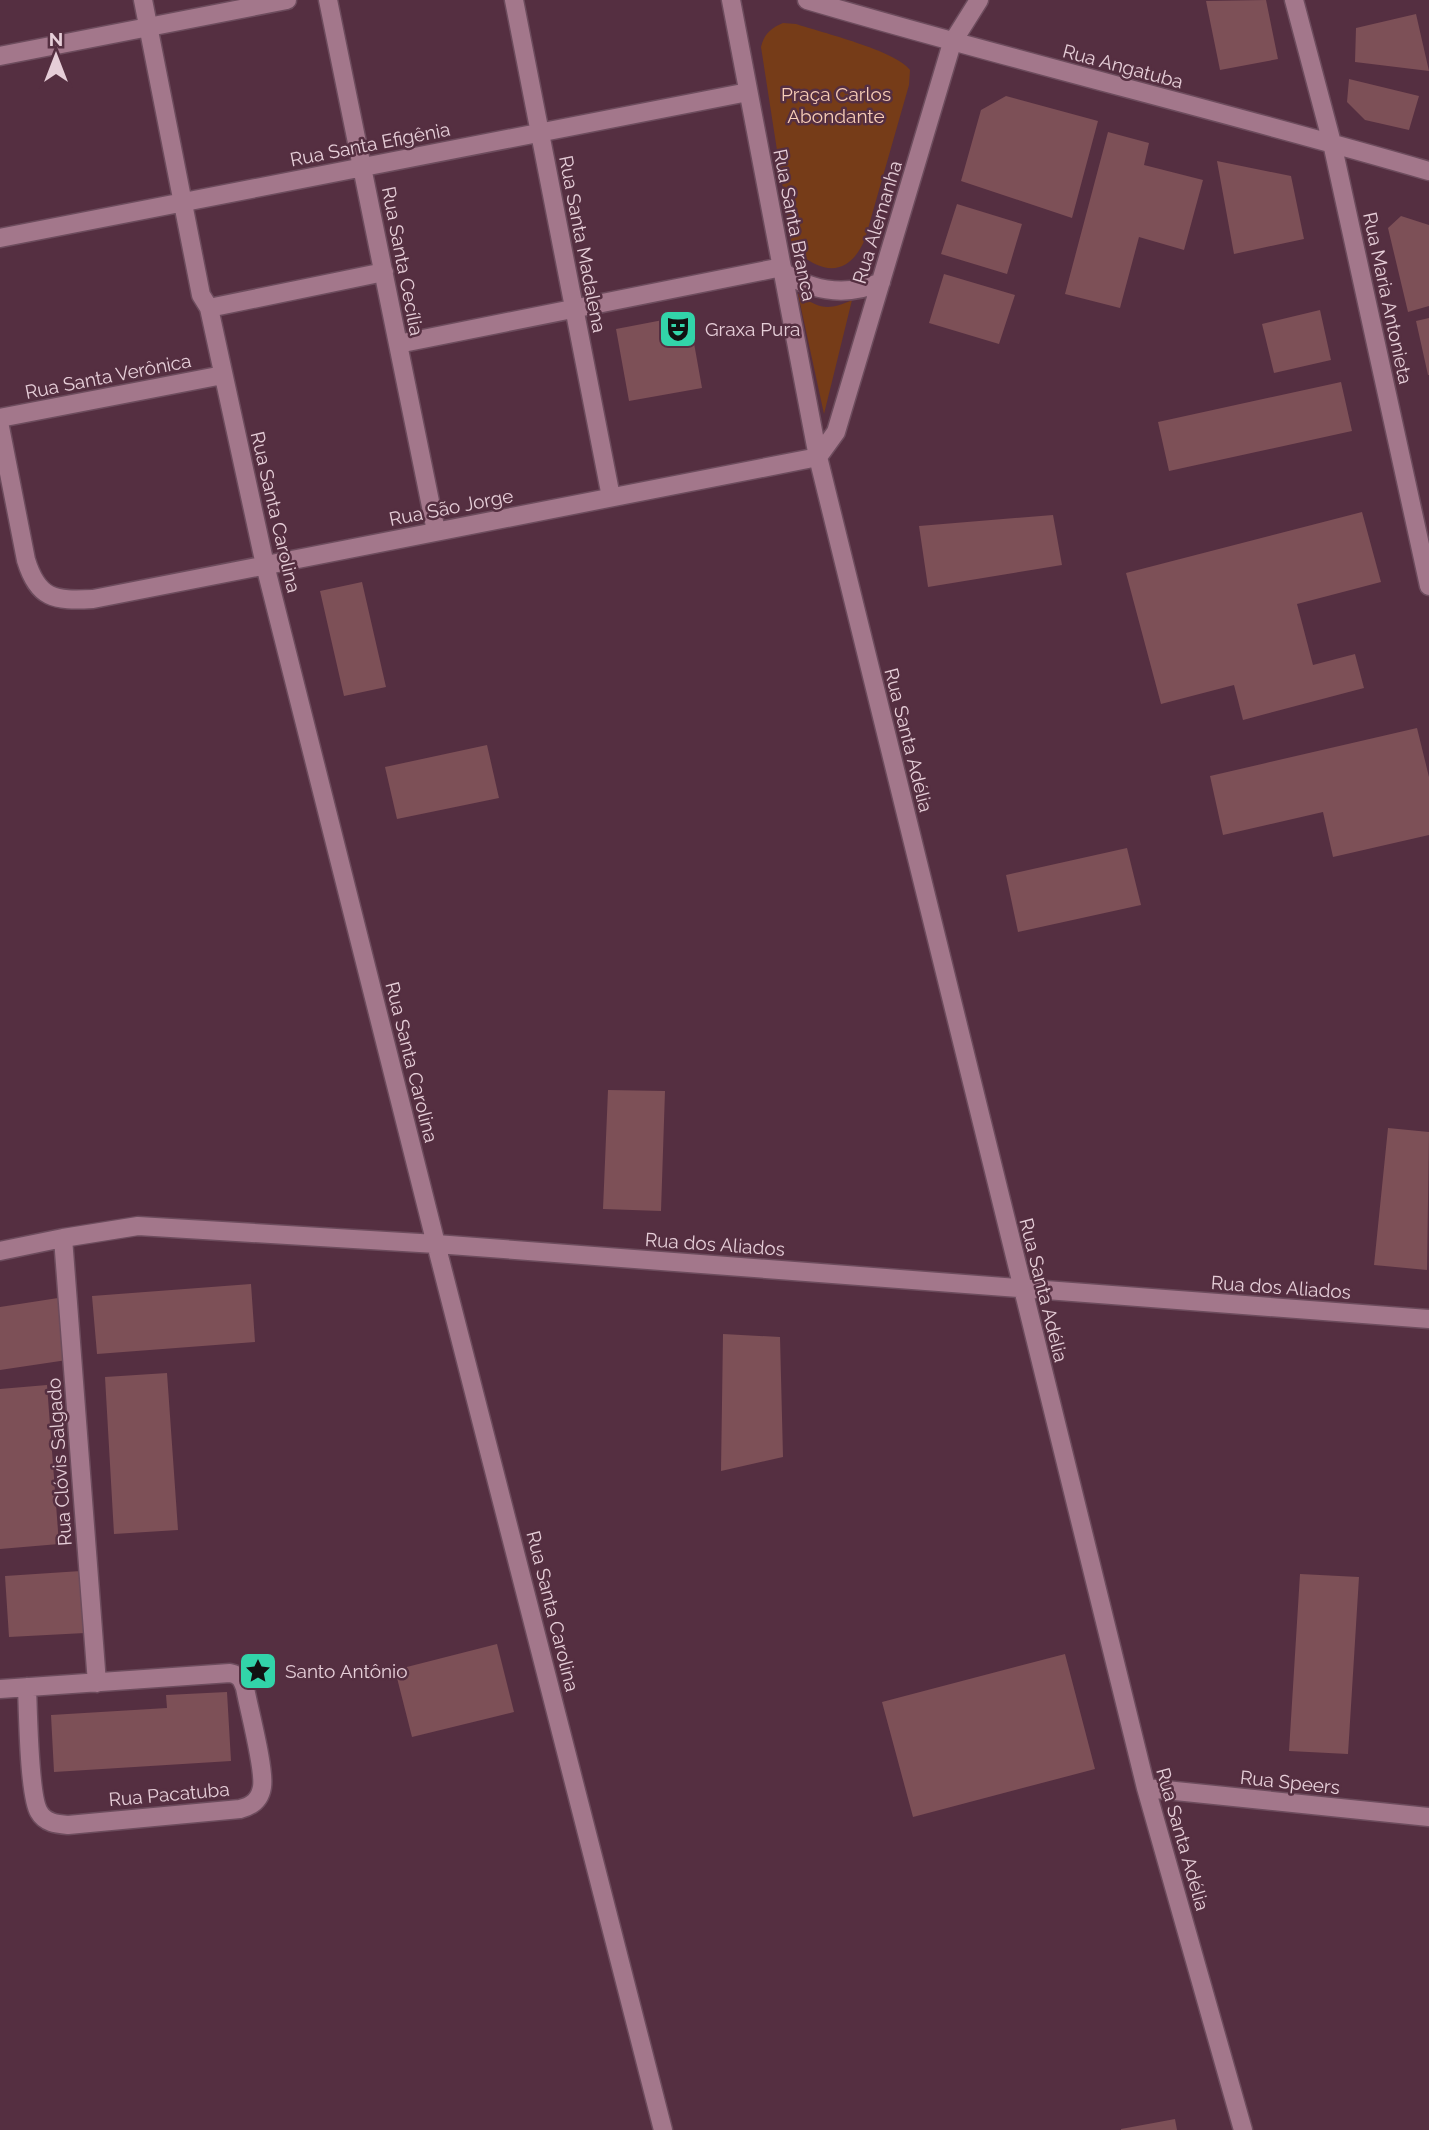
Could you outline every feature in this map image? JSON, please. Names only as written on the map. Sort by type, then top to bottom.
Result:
[{"type":"street","name":"Rua Santa Carolina","points":[[143,0],[201,295],[209,308],[265,565],[663,2130]]},
{"type":"street","points":[[0,56],[287,0]]},
{"type":"street","name":"Rua Santa Cecília","points":[[328,0],[436,531]]},
{"type":"street","name":"Rua Santa Madalena","points":[[514,0],[611,497]]},
{"type":"street","name":"Rua Santa Branca","points":[[731,0],[818,457]]},
{"type":"street","name":"Rua Angatuba","points":[[807,0],[952,43],[1429,171]]},
{"type":"street","name":"Rua Alemanha","points":[[818,457],[836,432],[952,43],[979,0]]},
{"type":"street","name":"Rua Maria Antonieta","points":[[1294,0],[1332,143],[1429,586]]},
{"type":"street","name":"Rua Santa Efigênia","points":[[0,238],[748,92]]},
{"type":"street","points":[[398,344],[782,270],[798,281],[840,292],[864,289],[881,282]]},
{"type":"street","points":[[209,308],[384,272]]},
{"type":"street","name":"Rua Santa Verônica","points":[[0,418],[223,375]]},
{"type":"street","name":"Rua São Jorge","points":[[0,427],[32,581],[50,597],[70,601],[93,599],[818,457]]},
{"type":"street","name":"Rua Santa Adélia","points":[[818,457],[1146,1788],[1243,2130]]},
{"type":"street","name":"Rua dos Aliados","points":[[0,1251],[138,1226],[436,1244],[1429,1319]]},
{"type":"street","name":"Rua Clóvis Salgado","points":[[63,1238],[97,1683]]},
{"type":"street","name":"Rua Pacatuba","points":[[0,1689],[27,1687],[97,1683],[230,1673],[237,1675],[245,1688],[262,1776],[263,1786],[257,1801],[250,1807],[68,1825],[54,1824],[44,1818],[35,1801],[27,1687]]},
{"type":"street","name":"Rua Speers","points":[[1146,1788],[1429,1817]]},
{"type":"green space","name":"Praça Carlos Abondante","points":[[783,23],[796,24],[875,49],[910,70],[909,85],[865,239],[858,252],[842,266],[823,267],[802,256],[792,247],[761,47],[769,32]]},
{"type":"green space","points":[[798,294],[824,307],[837,306],[852,300],[824,414]]},
{"type":"building","points":[[1266,0],[1278,59],[1220,70],[1206,1]]},
{"type":"building","points":[[1416,14],[1429,71],[1355,62],[1356,28]]},
{"type":"building","points":[[1349,79],[1419,96],[1409,130],[1365,120],[1347,102]]},
{"type":"building","points":[[1006,96],[1098,121],[1072,218],[961,181],[981,110]]},
{"type":"building","points":[[1108,132],[1149,143],[1144,165],[1203,180],[1184,250],[1139,237],[1120,308],[1065,294]]},
{"type":"building","points":[[1217,161],[1291,176],[1304,239],[1234,254]]},
{"type":"building","points":[[957,204],[1022,224],[1007,274],[941,254]]},
{"type":"building","points":[[1401,216],[1429,225],[1429,306],[1408,312],[1388,228]]},
{"type":"building","points":[[944,274],[1015,295],[999,344],[929,323]]},
{"type":"building","points":[[1320,310],[1331,360],[1274,373],[1262,324]]},
{"type":"building","points":[[689,315],[702,388],[629,401],[616,329]]},
{"type":"building","points":[[1429,318],[1429,375],[1428,375],[1416,321]]},
{"type":"building","points":[[1341,382],[1352,431],[1169,471],[1158,422]]},
{"type":"building","points":[[1362,512],[1381,582],[1297,604],[1313,665],[1355,654],[1364,688],[1243,720],[1234,685],[1161,704],[1126,573]]},
{"type":"building","points":[[1053,515],[1062,565],[928,587],[919,526]]},
{"type":"building","points":[[362,582],[386,687],[344,696],[320,591]]},
{"type":"building","points":[[1417,728],[1429,777],[1429,835],[1333,857],[1323,812],[1223,835],[1210,776]]},
{"type":"building","points":[[487,745],[499,798],[397,819],[385,767]]},
{"type":"building","points":[[1127,848],[1141,905],[1018,932],[1006,875]]},
{"type":"building","points":[[608,1090],[665,1091],[661,1211],[603,1209]]},
{"type":"building","points":[[1388,1128],[1429,1132],[1427,1270],[1374,1265]]},
{"type":"building","points":[[251,1284],[255,1342],[97,1354],[92,1296]]},
{"type":"building","points":[[58,1298],[67,1360],[0,1370],[0,1307]]},
{"type":"building","points":[[723,1334],[780,1337],[783,1457],[721,1471]]},
{"type":"building","points":[[167,1373],[178,1530],[114,1534],[105,1377]]},
{"type":"building","points":[[47,1385],[59,1544],[0,1549],[0,1389]]},
{"type":"building","points":[[81,1571],[85,1633],[9,1637],[5,1576]]},
{"type":"building","points":[[1300,1574],[1359,1577],[1348,1754],[1289,1751]]},
{"type":"building","points":[[497,1644],[514,1712],[412,1737],[395,1670]]},
{"type":"building","points":[[1065,1654],[1095,1769],[913,1817],[882,1702]]},
{"type":"building","points":[[227,1692],[231,1761],[54,1772],[51,1715],[167,1708],[166,1695]]},
{"type":"building","points":[[1175,2119],[1177,2130],[1121,2130],[1121,2129]]},
{"type":"place","name":"Graxa Pura","points":[[678,329]]},
{"type":"place","name":"Santo Antônio","points":[[258,1671]]}]
